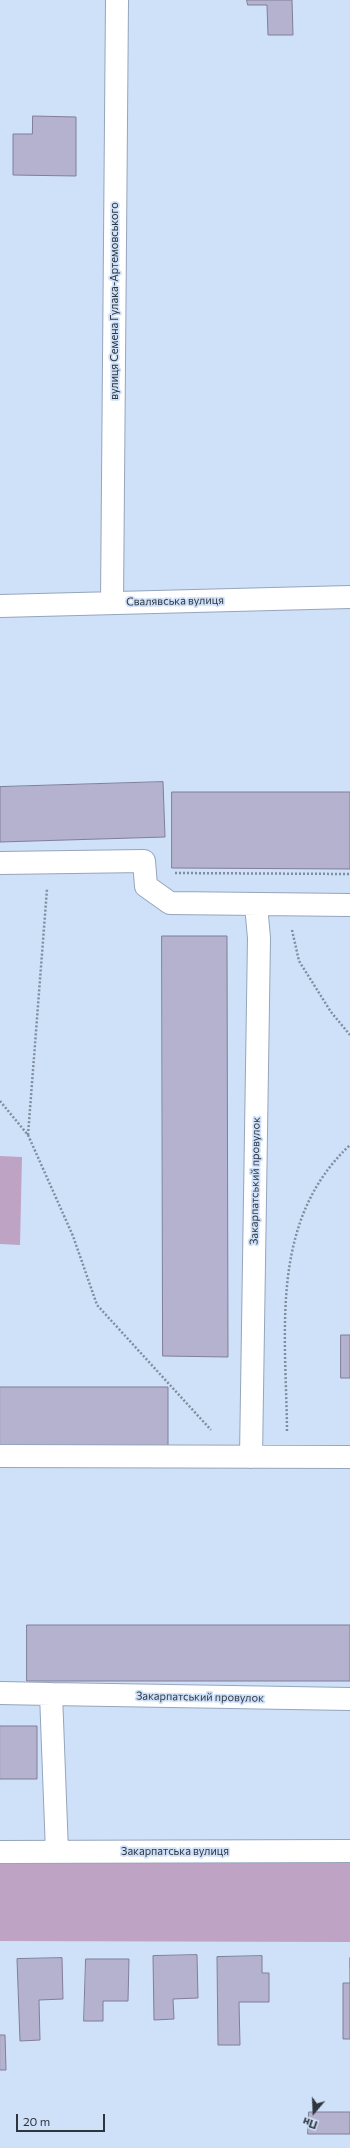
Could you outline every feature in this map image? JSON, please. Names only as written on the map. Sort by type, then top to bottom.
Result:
[{"type":"street","name":"вулиця Семена Гулака-Артемовського","points":[[112,603],[117,0]]},
{"type":"street","name":"Свалявська вулиця","points":[[0,606],[350,597]]},
{"type":"street","points":[[0,863],[144,861],[146,886],[170,903],[350,905]]},
{"type":"street","name":"Закарпатський провулок","points":[[243,1457],[259,938],[256,905]]},
{"type":"street","points":[[0,1456],[350,1457]]},
{"type":"street","name":"Закарпатський провулок","points":[[0,1693],[350,1699]]},
{"type":"street","points":[[51,1694],[57,1852]]},
{"type":"street","name":"Закарпатська вулиця","points":[[0,1852],[350,1851]]},
{"type":"path","points":[[28,1135],[48,862]]},
{"type":"path","points":[[172,873],[350,874]]},
{"type":"path","points":[[293,874],[291,927],[299,961],[331,1012],[350,1034]]},
{"type":"path","points":[[0,1101],[28,1135],[72,1236],[97,1306],[243,1457]]},
{"type":"path","points":[[287,1457],[285,1294],[292,1245],[303,1214],[332,1162],[350,1145]]},
{"type":"shaded area","points":[[0,1156],[22,1157],[20,1245],[0,1244]]},
{"type":"shaded area","points":[[0,1860],[350,1860],[350,1942],[0,1941]]},
{"type":"building","points":[[247,0],[292,0],[293,35],[268,35],[267,5],[248,5]]},
{"type":"building","points":[[33,116],[76,117],[76,176],[13,175],[13,134],[32,134]]},
{"type":"building","points":[[163,782],[165,837],[0,842],[0,787]]},
{"type":"building","points":[[172,792],[350,792],[350,869],[172,868]]},
{"type":"building","points":[[162,936],[227,936],[228,1357],[163,1356]]},
{"type":"building","points":[[341,1335],[350,1335],[350,1378],[341,1378]]},
{"type":"building","points":[[0,1387],[168,1387],[168,1450],[0,1450]]},
{"type":"building","points":[[27,1625],[350,1625],[350,1681],[27,1681]]},
{"type":"building","points":[[0,1726],[37,1726],[37,1779],[0,1779]]},
{"type":"building","points":[[197,1955],[198,1998],[173,1999],[174,2019],[154,2020],[153,1956]]},
{"type":"building","points":[[262,1956],[262,1973],[269,1973],[269,2002],[239,2002],[240,2045],[218,2045],[217,1957]]},
{"type":"building","points":[[62,1958],[63,1999],[39,2000],[40,2040],[20,2041],[17,1959]]},
{"type":"building","points":[[86,1959],[129,1959],[128,2001],[103,2001],[103,2021],[84,2021]]},
{"type":"building","points":[[343,1983],[350,1983],[350,2039],[343,2039]]},
{"type":"building","points":[[0,2035],[5,2035],[6,2070],[0,2070]]},
{"type":"building","points":[[309,2112],[350,2112],[350,2134],[308,2134]]}]
